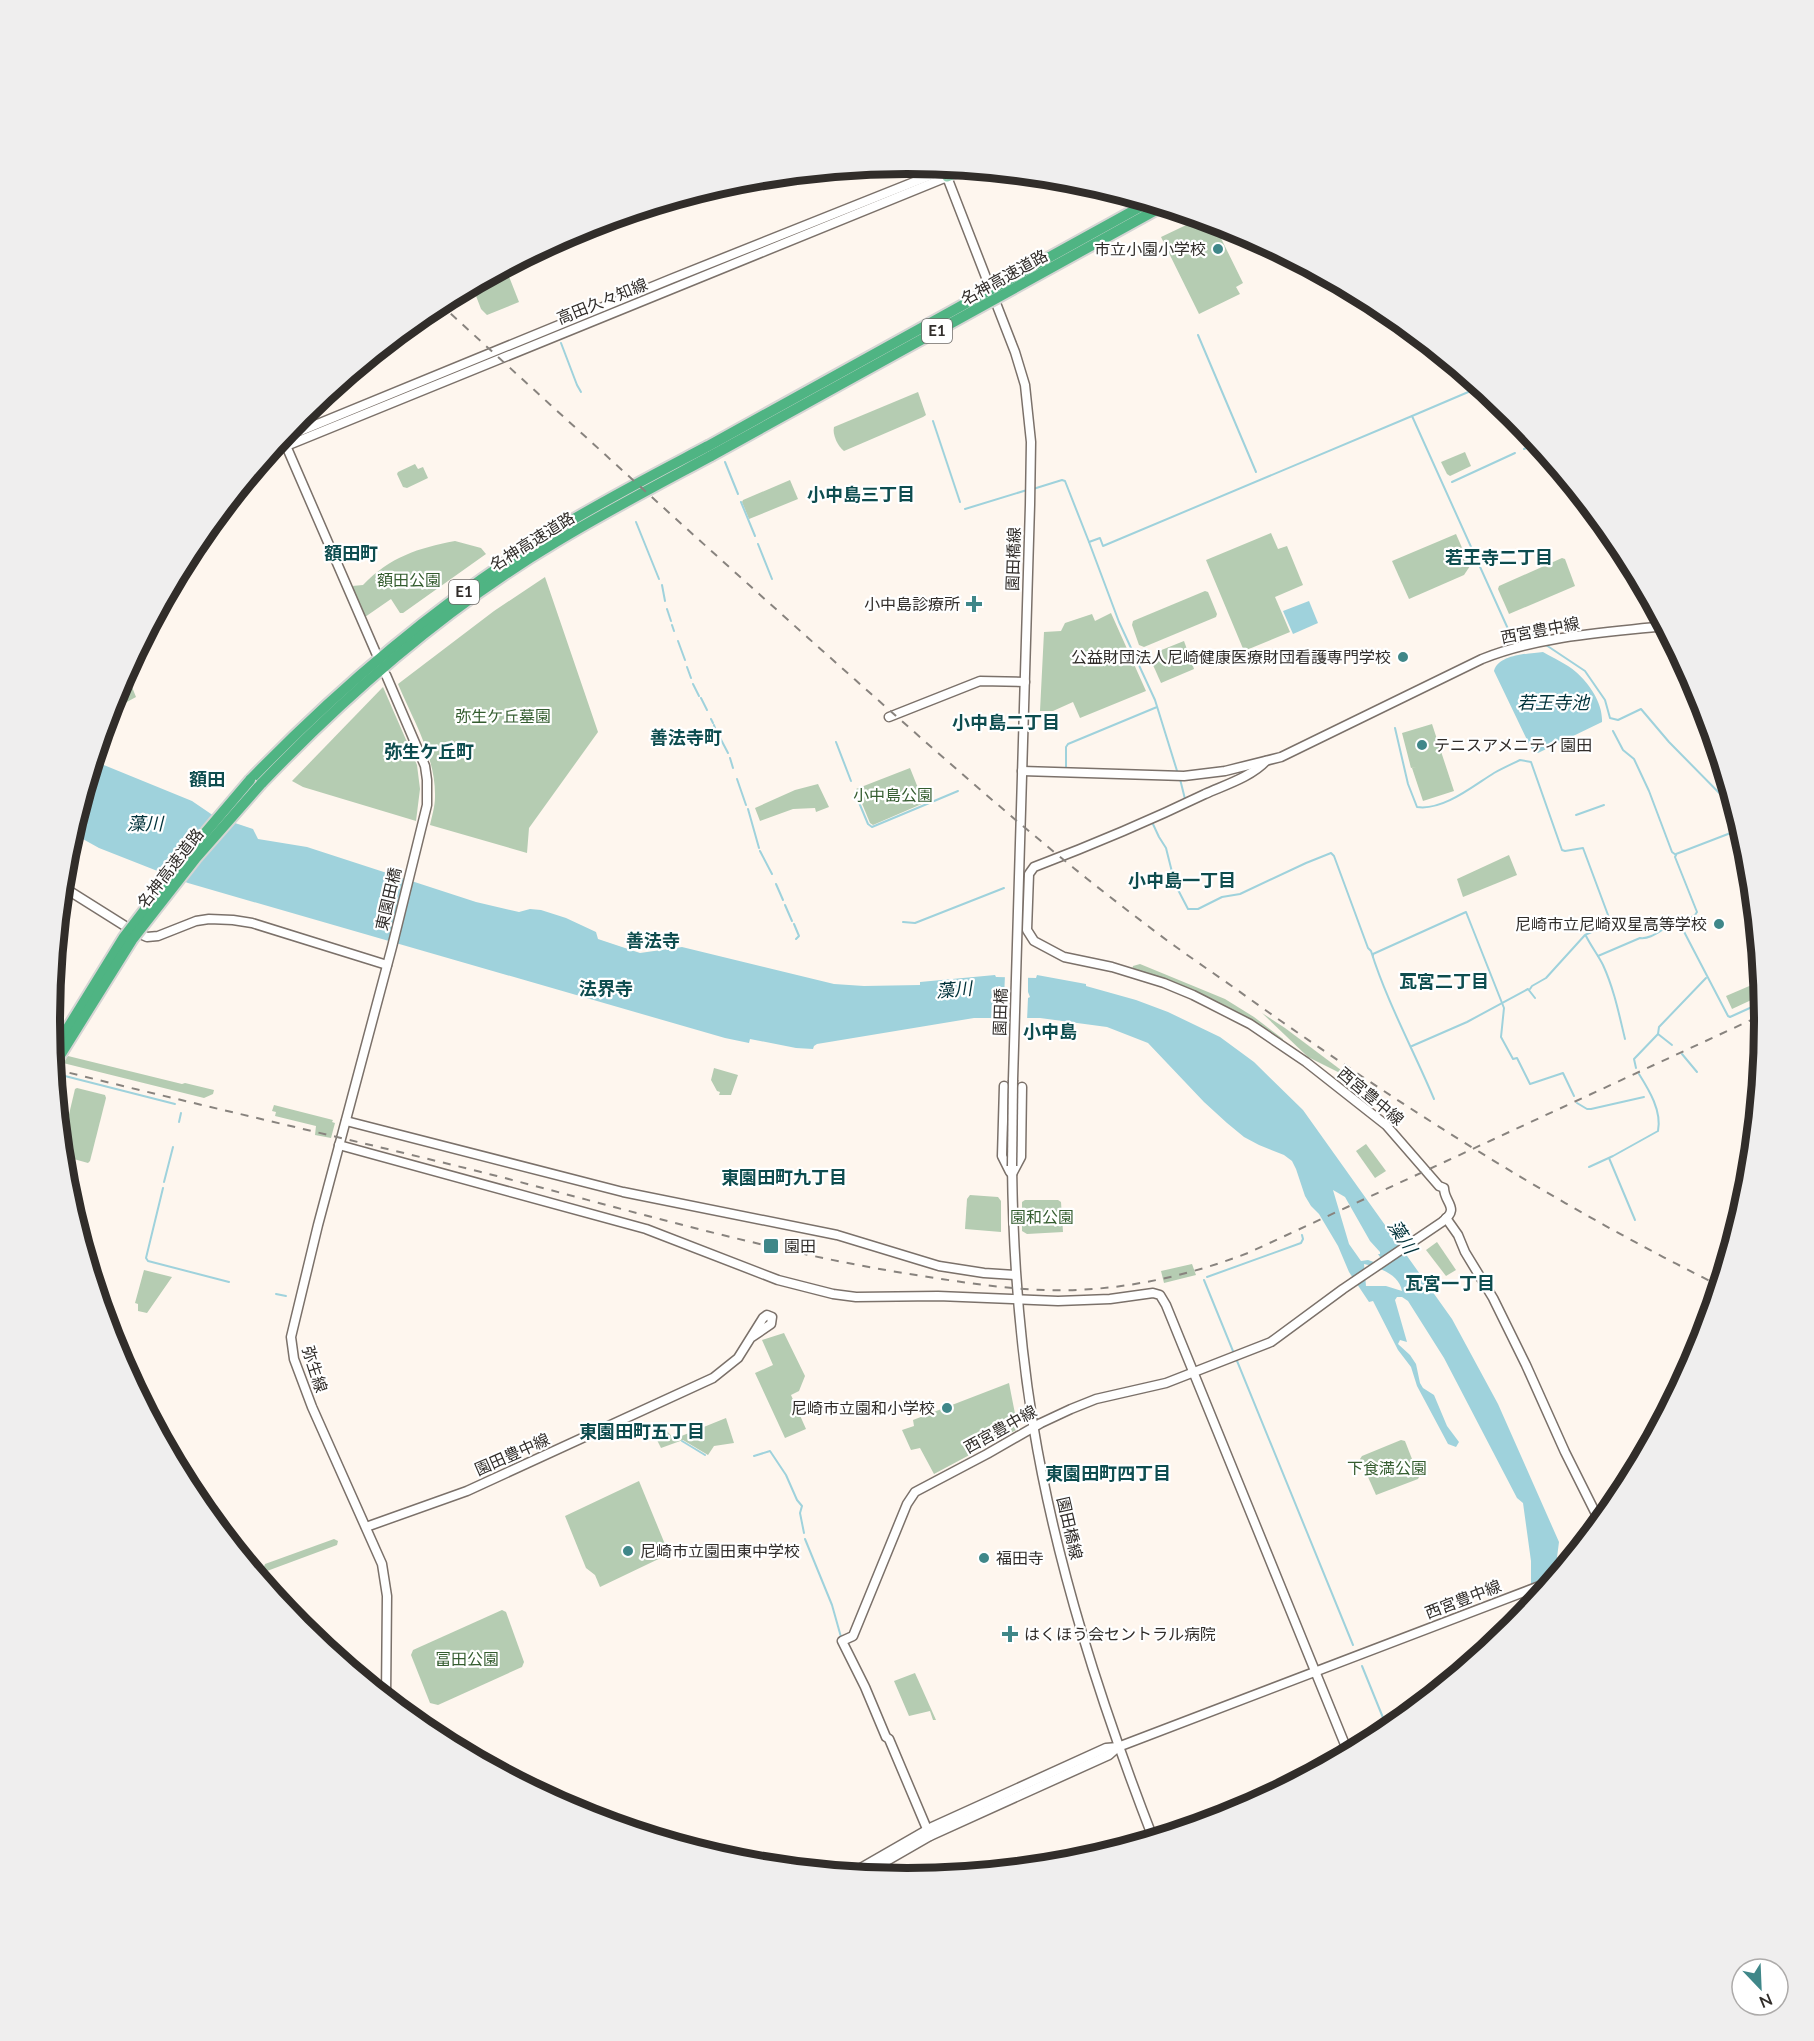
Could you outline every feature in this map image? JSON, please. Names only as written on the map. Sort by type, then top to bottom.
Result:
[{"type":"highway","name":"名神高速道路","points":[[61,1039],[124,937],[188,853],[256,782],[399,654],[453,612],[556,542],[710,451],[1141,207]]},
{"type":"highway","name":"名神高速道路","points":[[710,451],[1154,211]]},
{"type":"highway","name":"名神高速道路","points":[[61,1053],[132,940],[256,782]]},
{"type":"street","name":"高田久々知線","points":[[296,435],[671,279],[935,175]]},
{"type":"street","name":"園田橋線","points":[[948,175],[1015,352],[1026,396],[1031,442],[1017,952]]},
{"type":"street","points":[[285,446],[376,653]]},
{"type":"street","name":"西宮豊中線","points":[[929,1832],[862,1679],[842,1641],[853,1636],[913,1494],[1034,1427],[1096,1399],[1158,1386],[1274,1340],[1343,1289],[1444,1220],[1450,1213],[1451,1206],[1444,1194],[1444,1188],[1439,1186],[1386,1125],[1302,1059],[1250,1024],[1164,983],[1112,967],[1064,957],[1034,941],[1027,930],[1029,873],[1034,867],[1095,845],[1230,783],[1266,761],[1281,757],[1482,659],[1500,652],[1543,642],[1657,627]]},
{"type":"street","name":"東園田橋","points":[[367,1044],[428,794],[425,766],[386,675]]},
{"type":"street","points":[[889,717],[980,681],[1025,682]]},
{"type":"street","points":[[1022,771],[1184,776],[1226,771],[1266,761]]},
{"type":"street","points":[[1226,771],[1230,783]]},
{"type":"street","points":[[70,891],[133,931],[147,937],[158,936],[202,920],[233,920],[252,923],[387,964]]},
{"type":"street","name":"園田橋","points":[[1013,1070],[1017,952]]},
{"type":"street","name":"弥生線","points":[[367,1044],[291,1328],[291,1345],[312,1407],[382,1564],[386,1586],[386,1688]]},
{"type":"street","name":"園田橋線","points":[[1013,1070],[1012,1170],[1015,1275],[1034,1427],[1062,1562],[1118,1747],[1151,1832]]},
{"type":"street","points":[[1004,1086],[1002,1156],[1012,1170],[1021,1157],[1022,1087]]},
{"type":"street","points":[[346,1121],[623,1192],[837,1235],[939,1266],[1015,1275]]},
{"type":"street","points":[[339,1145],[646,1229],[801,1288],[850,1296],[928,1296],[1018,1300],[1090,1301],[1157,1293],[1164,1300],[1345,1745]]},
{"type":"street","points":[[1444,1220],[1458,1235],[1465,1252],[1493,1298],[1596,1513]]},
{"type":"street","name":"園田豊中線","points":[[366,1527],[467,1491],[708,1381],[730,1366],[744,1351],[752,1337]]},
{"type":"street","name":"西宮豊中線","points":[[864,1866],[929,1832],[1109,1755],[1118,1747],[1536,1587]]},
{"type":"street","name":"西宮豊中線","points":[[875,1867],[929,1832]]},
{"type":"green space","points":[[1191,223],[1219,233],[1243,283],[1236,287],[1240,294],[1199,314],[1161,237]]},
{"type":"green space","points":[[508,274],[519,302],[487,315],[481,309],[475,293]]},
{"type":"green space","points":[[918,392],[926,415],[844,451],[840,447],[835,437],[834,427]]},
{"type":"green space","points":[[1465,452],[1471,466],[1450,476],[1447,474],[1441,462]]},
{"type":"green space","points":[[415,464],[418,469],[423,467],[428,478],[407,488],[403,487],[398,472]]},
{"type":"green space","points":[[790,480],[798,499],[749,519],[743,500]]},
{"type":"green space","points":[[1271,533],[1278,549],[1287,546],[1303,585],[1275,597],[1290,632],[1244,651],[1206,560]]},
{"type":"green space","points":[[1456,534],[1470,566],[1464,575],[1409,599],[1392,561]]},
{"type":"green space","name":"額田公園","points":[[455,541],[481,548],[486,554],[403,613],[400,613],[391,599],[365,617],[352,586],[363,585],[384,567],[405,555]]},
{"type":"green space","points":[[1562,558],[1565,559],[1575,586],[1509,614],[1498,589],[1499,586]]},
{"type":"green space","name":"弥生ケ丘墓園","points":[[545,577],[598,732],[529,828],[527,853],[430,825],[435,797],[432,768],[428,753],[398,684],[494,611]]},
{"type":"green space","points":[[1205,591],[1208,592],[1217,614],[1216,617],[1144,647],[1139,645],[1132,625],[1133,621]]},
{"type":"green space","points":[[1111,613],[1146,691],[1080,718],[1073,702],[1053,711],[1040,711],[1044,632],[1061,631],[1065,623],[1092,614],[1095,621]]},
{"type":"green space","points":[[1184,641],[1194,669],[1161,683],[1153,665],[1159,651]]},
{"type":"green space","points":[[130,683],[136,697],[121,703]]},
{"type":"green space","points":[[383,687],[417,765],[420,789],[416,821],[303,787],[292,781]]},
{"type":"green space","points":[[1432,724],[1454,791],[1423,801],[1412,768],[1416,767],[1411,768],[1402,733]]},
{"type":"green space","name":"小中島公園","points":[[910,768],[924,803],[873,825],[870,823],[856,789]]},
{"type":"green space","points":[[818,784],[829,807],[816,812],[815,808],[793,809],[760,821],[755,808],[795,790]]},
{"type":"green space","points":[[1509,855],[1517,875],[1463,897],[1457,879]]},
{"type":"green space","points":[[1140,964],[1225,999],[1254,1017],[1283,1041],[1132,970],[1133,966]]},
{"type":"green space","points":[[1753,985],[1753,999],[1732,1009],[1726,996]]},
{"type":"green space","points":[[1262,1013],[1345,1073],[1340,1073],[1308,1057]]},
{"type":"green space","points":[[68,1056],[214,1090],[213,1094],[204,1098],[63,1063]]},
{"type":"green space","points":[[714,1068],[738,1075],[731,1095],[719,1095],[720,1092],[711,1080]]},
{"type":"green space","points":[[75,1089],[105,1095],[106,1098],[88,1163],[71,1158],[66,1125]]},
{"type":"green space","points":[[274,1105],[333,1120],[332,1122],[335,1123],[331,1138],[315,1135],[316,1126],[275,1116],[276,1112],[272,1111]]},
{"type":"green space","points":[[1366,1144],[1386,1171],[1375,1178],[1356,1151]]},
{"type":"green space","name":"園和公園","points":[[970,1195],[998,1197],[1001,1201],[1001,1232],[965,1229],[967,1199]]},
{"type":"green space","name":"園和公園","points":[[1025,1200],[1058,1200],[1061,1202],[1063,1232],[1027,1234],[1022,1231],[1022,1202]]},
{"type":"green space","points":[[1437,1242],[1456,1270],[1446,1276],[1426,1250]]},
{"type":"green space","points":[[1192,1264],[1196,1275],[1164,1283],[1161,1271]]},
{"type":"green space","points":[[144,1270],[172,1277],[147,1313],[138,1311],[138,1304],[135,1303]]},
{"type":"green space","points":[[784,1333],[805,1376],[799,1391],[791,1395],[806,1429],[785,1438],[755,1373],[773,1365],[762,1340]]},
{"type":"green space","points":[[1009,1383],[1018,1429],[934,1474],[920,1448],[911,1450],[902,1430],[914,1426],[913,1420]]},
{"type":"green space","points":[[726,1418],[734,1443],[714,1446],[708,1455],[683,1440],[661,1448],[651,1428],[667,1431],[674,1439]]},
{"type":"green space","name":"下食満公園","points":[[1401,1440],[1405,1441],[1419,1477],[1376,1495],[1360,1459],[1362,1456]]},
{"type":"green space","points":[[639,1481],[669,1554],[600,1587],[595,1575],[586,1568],[565,1516]]},
{"type":"green space","points":[[334,1539],[338,1541],[337,1545],[267,1571],[263,1569],[265,1564]]},
{"type":"green space","name":"冨田公園","points":[[502,1610],[506,1612],[524,1662],[522,1667],[438,1705],[430,1703],[411,1655],[413,1650]]},
{"type":"green space","points":[[915,1673],[936,1720],[933,1720],[930,1711],[909,1716],[894,1681]]},
{"type":"water","points":[[1309,601],[1318,623],[1293,634],[1283,611]]},
{"type":"water","name":"若王寺池","points":[[1543,652],[1572,669],[1586,682],[1598,701],[1602,722],[1538,753],[1533,751],[1529,744],[1494,671],[1497,665],[1508,658]]},
{"type":"water","name":"藻川","points":[[100,764],[192,801],[214,816],[253,829],[258,839],[307,847],[476,902],[519,912],[530,909],[541,910],[566,918],[596,932],[598,939],[640,953],[682,947],[834,984],[864,986],[920,985],[920,982],[995,975],[996,977],[1036,978],[1037,975],[1086,984],[1086,986],[1136,1000],[1168,1012],[1220,1037],[1254,1062],[1303,1110],[1452,1319],[1498,1404],[1559,1542],[1556,1564],[1531,1592],[1531,1561],[1523,1503],[1517,1498],[1444,1358],[1408,1301],[1402,1297],[1397,1297],[1395,1300],[1407,1342],[1400,1340],[1398,1344],[1416,1364],[1423,1388],[1434,1395],[1447,1426],[1459,1442],[1456,1447],[1448,1444],[1417,1386],[1411,1367],[1398,1350],[1373,1301],[1369,1302],[1349,1272],[1338,1246],[1305,1196],[1292,1161],[1244,1137],[1204,1102],[1148,1043],[1107,1027],[1040,1018],[974,1018],[817,1044],[813,1049],[750,1039],[749,1043],[188,883],[99,848],[80,838]],"holes":[[[1333,1190],[1345,1197],[1370,1241],[1380,1252],[1378,1254],[1380,1262],[1361,1261],[1349,1244]],[[1364,1264],[1381,1269],[1397,1280],[1402,1291],[1386,1286],[1366,1286]]]},
{"type":"pier","points":[[1005,975],[1028,975],[1030,997],[1028,998],[1027,1021],[1003,1021]]},
{"type":"waterway","points":[[1198,335],[1256,472]]},
{"type":"waterway","points":[[561,343],[581,392]]},
{"type":"waterway","points":[[1412,416],[1472,390]]},
{"type":"waterway","points":[[1033,489],[1065,481],[1089,542],[1100,538],[1103,546],[1412,416],[1513,640],[1538,634],[1542,640]]},
{"type":"waterway","points":[[933,421],[960,502]]},
{"type":"waterway","points":[[1524,449],[1529,447]]},
{"type":"waterway","points":[[1452,482],[1515,453]]},
{"type":"waterway","points":[[725,462],[738,494]]},
{"type":"waterway","points":[[965,509],[1027,490]]},
{"type":"waterway","points":[[741,502],[755,536]]},
{"type":"waterway","points":[[636,522],[659,579]]},
{"type":"waterway","points":[[1089,542],[1119,622],[1155,700],[1178,774]]},
{"type":"waterway","points":[[758,544],[772,579]]},
{"type":"waterway","points":[[662,585],[665,601]]},
{"type":"waterway","points":[[667,609],[671,621]]},
{"type":"waterway","points":[[672,625],[674,631]]},
{"type":"waterway","points":[[678,641],[685,660]]},
{"type":"waterway","points":[[1546,645],[1585,671],[1605,700],[1610,718],[1618,720],[1641,709],[1669,742],[1724,798]]},
{"type":"waterway","points":[[687,667],[691,678]]},
{"type":"waterway","points":[[693,684],[699,696]]},
{"type":"waterway","points":[[701,698],[707,710]]},
{"type":"waterway","points":[[1066,768],[1068,744],[1157,707]]},
{"type":"waterway","points":[[711,719],[713,723]]},
{"type":"waterway","points":[[1395,728],[1408,784],[1417,807],[1427,807],[1447,801],[1520,760],[1531,762],[1562,850],[1583,848],[1611,923],[1585,935],[1546,978],[1530,989]]},
{"type":"waterway","points":[[1613,731],[1623,750],[1634,759],[1649,791],[1697,912],[1680,924],[1728,1016],[1754,1006]]},
{"type":"waterway","points":[[717,732],[728,753]]},
{"type":"waterway","points":[[836,742],[851,781]]},
{"type":"waterway","points":[[730,758],[733,768]]},
{"type":"waterway","points":[[737,779],[746,805]]},
{"type":"waterway","points":[[1180,779],[1185,799]]},
{"type":"waterway","points":[[855,793],[868,824],[872,827],[958,791]]},
{"type":"waterway","points":[[1576,815],[1604,805]]},
{"type":"waterway","points":[[748,809],[759,848]]},
{"type":"waterway","points":[[1152,822],[1166,848],[1175,884],[1188,909],[1198,909],[1222,897],[1240,894],[1331,853],[1385,989],[1434,1099]]},
{"type":"waterway","points":[[1676,854],[1733,832]]},
{"type":"waterway","points":[[760,851],[772,874]]},
{"type":"waterway","points":[[776,884],[783,900]]},
{"type":"waterway","points":[[903,922],[915,923],[1004,888]]},
{"type":"waterway","points":[[785,905],[792,921]]},
{"type":"waterway","points":[[1373,957],[1373,954],[1466,912],[1504,1008],[1501,1037],[1513,1059],[1517,1058],[1530,1084],[1563,1073],[1574,1096]]},
{"type":"waterway","points":[[1598,956],[1640,938],[1651,936],[1670,925],[1681,923]]},
{"type":"waterway","points":[[794,924],[799,936],[796,939]]},
{"type":"waterway","points":[[1586,936],[1607,974],[1625,1039]]},
{"type":"waterway","points":[[1636,1068],[1634,1059],[1658,1034],[1659,1027],[1706,978]]},
{"type":"waterway","points":[[1412,1046],[1467,1022],[1528,989],[1535,998]]},
{"type":"waterway","points":[[1658,1034],[1672,1045]]},
{"type":"waterway","points":[[1682,1054],[1697,1072]]},
{"type":"waterway","points":[[1589,1167],[1658,1131],[1656,1108],[1639,1074]]},
{"type":"waterway","points":[[62,1075],[175,1104]]},
{"type":"waterway","points":[[1577,1103],[1591,1109],[1644,1097]]},
{"type":"waterway","points":[[179,1122],[181,1113]]},
{"type":"waterway","points":[[164,1182],[173,1147]]},
{"type":"waterway","points":[[1609,1158],[1635,1220]]},
{"type":"waterway","points":[[163,1188],[146,1258],[148,1261],[229,1282]]},
{"type":"waterway","points":[[1207,1277],[1301,1243],[1302,1235]]},
{"type":"waterway","points":[[1204,1280],[1353,1645]]},
{"type":"waterway","points":[[276,1294],[286,1296]]},
{"type":"waterway","points":[[682,1441],[705,1455]]},
{"type":"waterway","points":[[754,1456],[770,1451],[786,1475],[802,1506],[800,1513],[804,1533]]},
{"type":"waterway","points":[[805,1539],[832,1605],[841,1637]]},
{"type":"waterway","points":[[1362,1666],[1384,1720]]},
{"type":"railway","points":[[446,310],[861,685],[1002,808],[1111,898],[1304,1037],[1418,1114],[1536,1186],[1712,1282]]},
{"type":"railway","points":[[62,1071],[442,1162],[758,1244],[863,1266],[982,1285],[1071,1290],[1152,1281],[1191,1272],[1248,1253],[1754,1019]]},
{"type":"place","name":"市立小園小学校","points":[[1218,249]]},
{"type":"place","name":"小中島診療所","points":[[974,604]]},
{"type":"place","name":"公益財団法人尼崎健康医療財団看護専門学校","points":[[1403,657]]},
{"type":"place","name":"テニスアメニティ園田","points":[[1422,745]]},
{"type":"place","name":"尼崎市立尼崎双星高等学校","points":[[1719,924]]},
{"type":"place","name":"園田","points":[[771,1246]]},
{"type":"place","name":"尼崎市立園和小学校","points":[[947,1408]]},
{"type":"place","name":"尼崎市立園田東中学校","points":[[628,1551]]},
{"type":"place","name":"福田寺","points":[[984,1558]]},
{"type":"place","name":"はくほう会セントラル病院","points":[[1010,1634]]},
{"type":"district","name":"小中島三丁目","points":[[861,495]]},
{"type":"district","name":"額田町","points":[[351,554]]},
{"type":"district","name":"若王寺二丁目","points":[[1499,558]]},
{"type":"district","name":"小中島二丁目","points":[[1006,723]]},
{"type":"district","name":"善法寺町","points":[[686,738]]},
{"type":"district","name":"弥生ケ丘町","points":[[429,752]]},
{"type":"district","name":"額田","points":[[207,780]]},
{"type":"district","name":"小中島一丁目","points":[[1182,881]]},
{"type":"district","name":"善法寺","points":[[653,941]]},
{"type":"district","name":"瓦宮二丁目","points":[[1444,982]]},
{"type":"district","name":"法界寺","points":[[606,989]]},
{"type":"district","name":"小中島","points":[[1050,1032]]},
{"type":"district","name":"東園田町九丁目","points":[[784,1178]]},
{"type":"district","name":"瓦宮一丁目","points":[[1450,1284]]},
{"type":"district","name":"東園田町五丁目","points":[[642,1432]]},
{"type":"district","name":"東園田町四丁目","points":[[1108,1474]]}]
